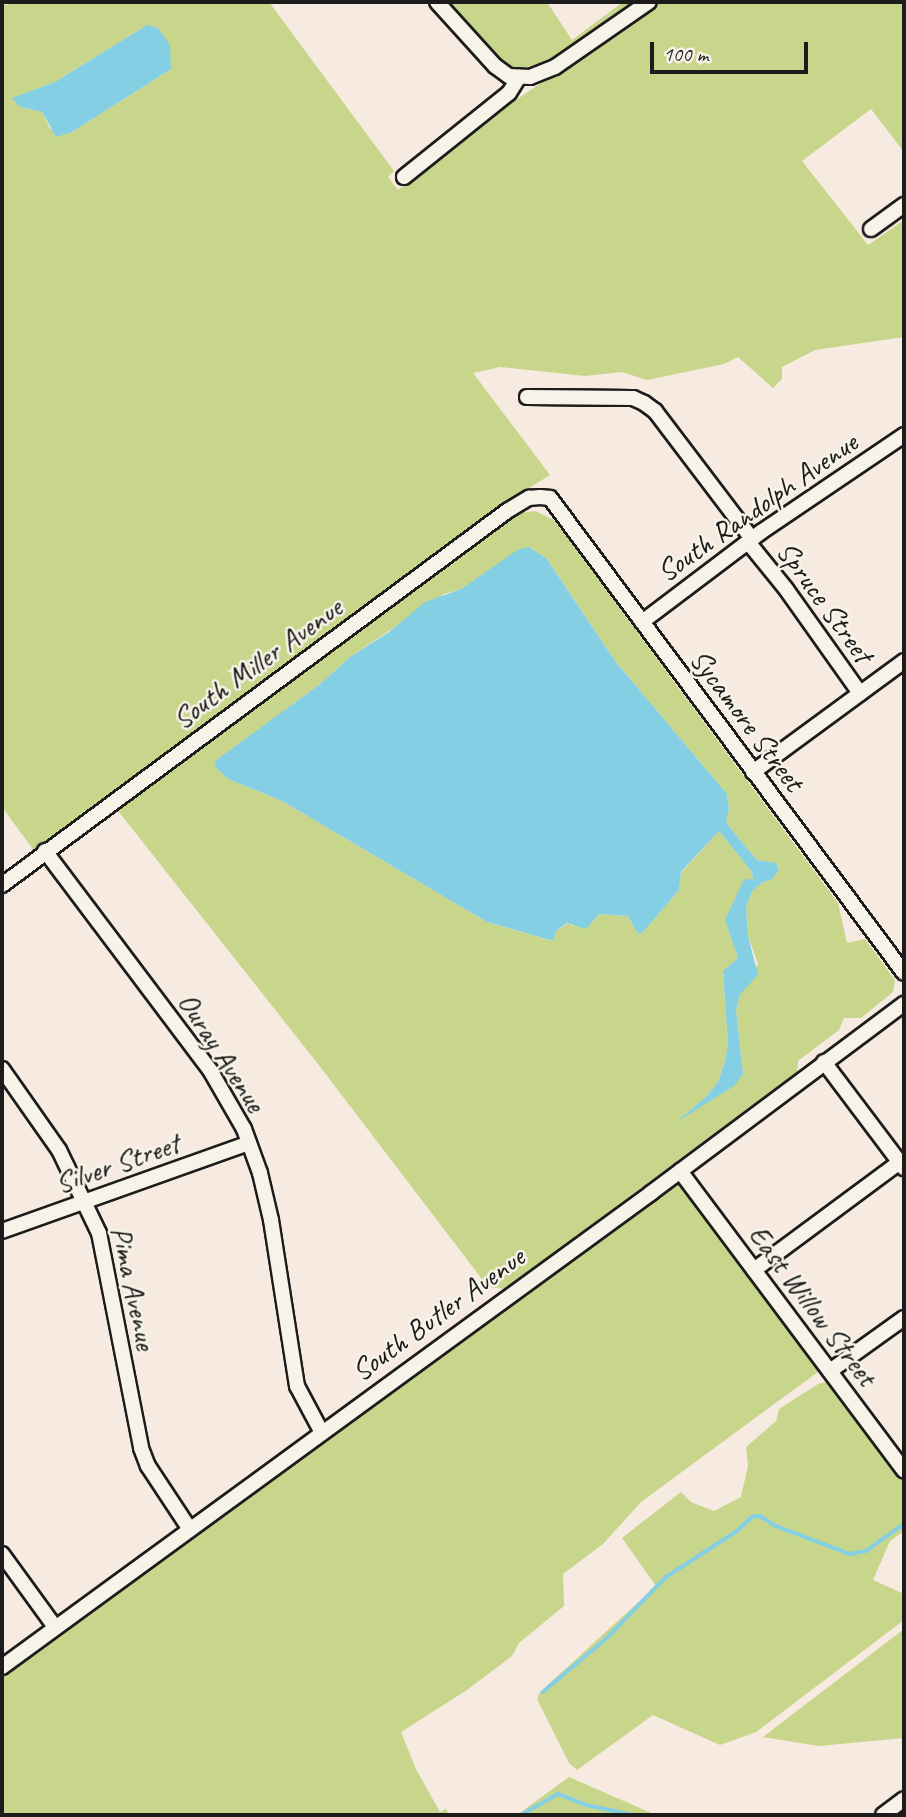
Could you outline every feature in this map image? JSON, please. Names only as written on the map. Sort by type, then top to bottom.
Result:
[{"type":"street","points":[[437,2],[495,66],[509,76],[519,77],[530,77],[555,67],[649,2]]},
{"type":"street","points":[[404,177],[509,93],[519,77]]},
{"type":"street","points":[[871,229],[904,205]]},
{"type":"street","name":"Spruce Street","points":[[527,397],[633,398],[654,411],[860,693]]},
{"type":"street","name":"South Randolph Avenue","points":[[642,622],[750,540],[904,435]]},
{"type":"street","name":"South Miller Avenue","points":[[2,885],[507,511],[529,498],[550,498]]},
{"type":"street","name":"Sycamore Street","points":[[550,498],[904,973]]},
{"type":"street","points":[[752,772],[904,661]]},
{"type":"street","name":"Ouray Avenue","points":[[45,851],[221,1086],[249,1143],[271,1220],[294,1375],[304,1404],[321,1431]]},
{"type":"street","name":"South Butler Avenue","points":[[2,1667],[904,1004]]},
{"type":"street","points":[[754,1270],[902,1165],[824,1062]]},
{"type":"street","name":"Pima Avenue","points":[[2,1069],[59,1150],[99,1233],[108,1266],[132,1411],[142,1448],[148,1466],[189,1528]]},
{"type":"street","name":"Silver Street","points":[[2,1231],[249,1143]]},
{"type":"street","name":"East Willow Street","points":[[680,1171],[904,1470]]},
{"type":"street","points":[[830,1371],[904,1318]]},
{"type":"street","points":[[2,1554],[55,1627]]},
{"type":"street","points":[[883,1815],[904,1799]]},
{"type":"green space","points":[[16,2],[269,2],[394,171],[388,177],[398,190],[510,104],[660,2],[904,2],[904,152],[871,109],[802,161],[868,245],[904,220],[904,337],[815,350],[782,367],[782,379],[773,388],[738,357],[724,364],[647,380],[622,372],[585,376],[500,367],[473,373],[550,475],[502,505],[35,852],[2,807],[2,6]],"holes":[[[147,25],[171,69],[72,132],[50,129],[42,112],[20,107],[13,98],[55,82]]]},
{"type":"green space","points":[[448,2],[547,2],[572,40],[623,2],[637,2],[550,62],[532,70],[512,68],[503,62]]},
{"type":"green space","points":[[535,511],[554,520],[838,903],[847,943],[865,939],[895,980],[893,992],[861,1018],[844,1018],[839,1030],[798,1061],[797,1072],[505,1289],[488,1287],[318,1064],[115,807],[518,513]],"holes":[[[529,547],[546,558],[615,661],[727,794],[729,809],[726,822],[757,860],[776,863],[779,869],[771,880],[763,882],[753,890],[746,907],[748,936],[758,964],[740,994],[736,1010],[743,1074],[680,1119],[707,1096],[718,1082],[725,1061],[728,1044],[723,972],[738,958],[734,945],[750,881],[753,880],[752,872],[719,831],[681,873],[679,890],[643,932],[638,934],[628,916],[599,914],[591,922],[573,926],[568,923],[556,931],[552,941],[487,922],[282,801],[228,779],[216,768],[216,761],[319,685],[350,657],[444,594],[461,589]]]},
{"type":"green space","points":[[678,1180],[822,1369],[641,1502],[603,1544],[563,1574],[564,1606],[519,1643],[512,1656],[467,1690],[401,1732],[416,1769],[440,1812],[446,1809],[450,1815],[2,1815],[2,1677],[672,1181]]},
{"type":"green space","points":[[830,1381],[904,1479],[904,1531],[890,1541],[873,1580],[904,1594],[904,1620],[756,1732],[720,1745],[653,1715],[577,1770],[569,1763],[537,1699],[540,1692],[656,1586],[622,1538],[681,1492],[691,1502],[714,1511],[741,1497],[748,1466],[746,1447],[776,1421],[779,1409],[818,1384]]},
{"type":"green space","points":[[904,1629],[904,1738],[819,1746],[763,1737]]},
{"type":"green space","points":[[569,1777],[656,1815],[517,1815]]},
{"type":"water","points":[[147,25],[158,28],[170,45],[171,69],[72,132],[56,137],[42,112],[20,107],[12,98],[55,82]]},
{"type":"water","points":[[529,547],[546,558],[615,661],[727,794],[729,809],[726,822],[735,834],[757,860],[776,863],[779,870],[771,880],[763,882],[753,890],[746,907],[748,936],[758,975],[740,994],[736,1010],[743,1074],[734,1086],[675,1123],[707,1096],[718,1082],[725,1061],[728,1044],[723,971],[738,958],[725,920],[744,879],[753,880],[752,872],[719,831],[681,872],[679,890],[643,932],[638,934],[628,916],[599,914],[586,929],[567,923],[556,931],[553,941],[487,922],[282,801],[228,779],[216,768],[215,761],[319,685],[350,657],[389,632],[425,602],[461,589],[519,549]]},
{"type":"waterway","points":[[543,1692],[608,1637],[666,1577],[737,1531],[752,1517],[760,1516],[776,1526],[850,1554],[866,1551],[904,1524]]},
{"type":"waterway","points":[[521,1815],[558,1794],[586,1805],[634,1815]]}]
